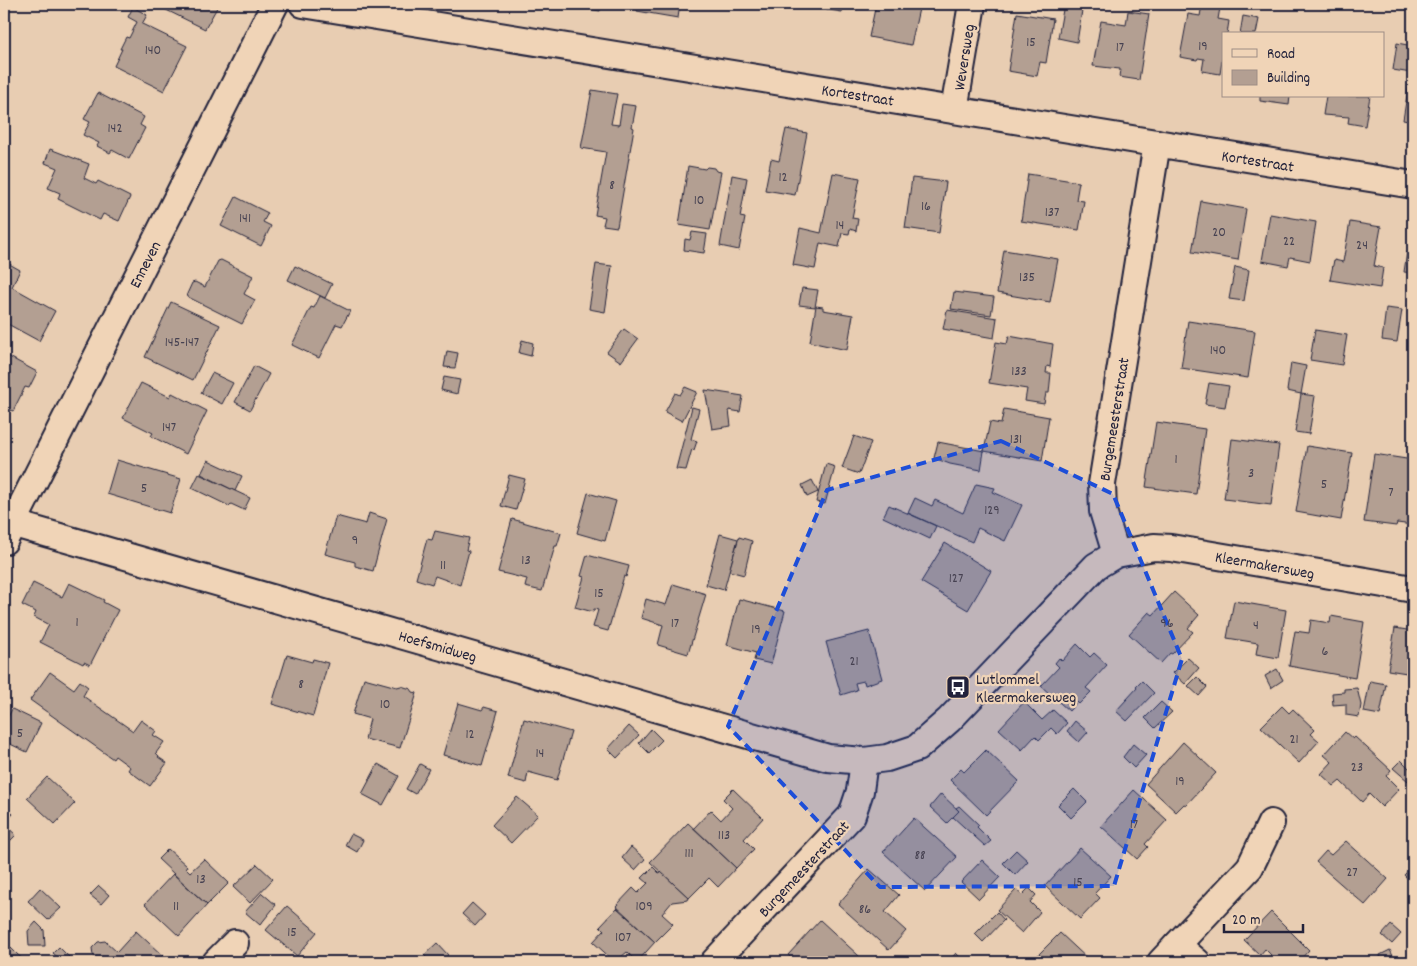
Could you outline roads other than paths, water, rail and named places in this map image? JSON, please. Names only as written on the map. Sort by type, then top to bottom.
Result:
[{"type":"street","name":"Enneven","points":[[7,529],[275,4]]},
{"type":"street","name":"Kortestraat","points":[[303,4],[1413,185]]},
{"type":"street","name":"Weversweg","points":[[954,110],[972,4]]},
{"type":"street","name":"Burgemeesterstraat","points":[[1116,554],[1103,511],[1102,484],[1157,143]]},
{"type":"street","name":"Hoefsmidweg","points":[[7,529],[828,758],[864,761]]},
{"type":"street","name":"Kleermakersweg","points":[[1116,554],[1154,547],[1171,548],[1413,589]]},
{"type":"street","points":[[864,761],[887,758],[917,748],[949,720],[1096,566],[1116,554]]},
{"type":"street","name":"Burgemeesterstraat","points":[[714,962],[852,815],[860,792],[864,761]]},
{"type":"street","points":[[1196,962],[1169,954],[1250,867],[1271,823]]},
{"type":"street","points":[[216,962],[234,943]]},
{"type":"place","name":"Lutlommel Kleermakersweg","points":[[958,687]]}]
